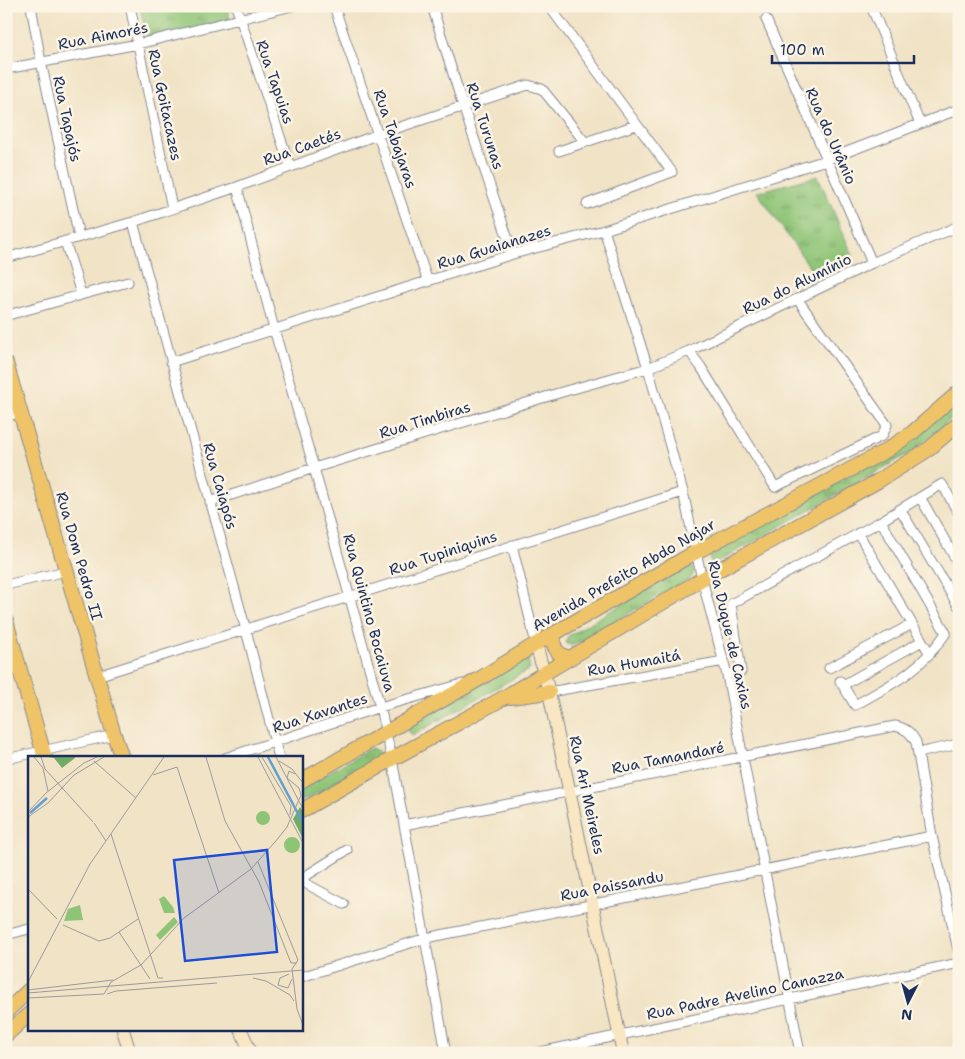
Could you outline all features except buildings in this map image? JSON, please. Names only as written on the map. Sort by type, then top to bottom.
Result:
[{"type":"main road","name":"Rua Dom Pedro II","points":[[6,364],[121,756]]},
{"type":"main road","name":"Avenida Prefeito Abdo Najar","points":[[302,780],[696,552],[887,450],[912,432],[959,392]]},
{"type":"main road","points":[[302,810],[498,700],[702,579],[907,464],[929,449],[959,423]]},
{"type":"main road","points":[[6,621],[44,754]]},
{"type":"main road","points":[[555,633],[553,640],[557,652],[570,658]]},
{"type":"main road","name":"Rua Ari Meireles","points":[[536,644],[549,692],[594,904],[623,1053]]},
{"type":"main road","points":[[498,700],[523,694],[549,692]]},
{"type":"main road","points":[[6,1012],[28,991]]},
{"type":"main road","points":[[6,1035],[28,1015]]},
{"type":"main road","points":[[124,1032],[130,1053]]},
{"type":"main road","points":[[242,1032],[251,1053]]},
{"type":"street","name":"Rua Tapajós","points":[[30,6],[79,237]]},
{"type":"street","name":"Rua Goitacazes","points":[[130,6],[172,208]]},
{"type":"street","name":"Rua Tapuias","points":[[236,6],[239,20],[290,166]]},
{"type":"street","name":"Rua Aimorés","points":[[6,69],[138,44],[292,6]]},
{"type":"street","name":"Rua Tabajaras","points":[[334,6],[428,282]]},
{"type":"street","name":"Rua Turunas","points":[[432,6],[463,106],[513,254]]},
{"type":"street","points":[[549,6],[672,172],[587,204]]},
{"type":"street","points":[[871,6],[920,124]]},
{"type":"street","name":"Rua do Urânio","points":[[766,19],[872,264]]},
{"type":"street","name":"Rua Caetés","points":[[6,258],[133,222],[237,187],[379,134],[528,84],[542,89],[585,142]]},
{"type":"street","name":"Rua Guaianazes","points":[[171,362],[513,254],[604,230],[826,160],[959,109]]},
{"type":"street","points":[[558,151],[636,125]]},
{"type":"street","name":"Rua Quintino Bocaiuva","points":[[237,187],[274,329],[380,707],[392,759],[446,1053]]},
{"type":"street","name":"Rua Caiapós","points":[[133,222],[246,630],[278,756]]},
{"type":"street","name":"Rua do Alumínio","points":[[648,368],[689,351],[872,264],[959,226]]},
{"type":"street","name":"Rua Duque de Caxias","points":[[604,230],[648,368],[683,492],[702,579],[724,661],[800,1053]]},
{"type":"street","points":[[65,241],[82,294]]},
{"type":"street","points":[[8,315],[128,282]]},
{"type":"street","points":[[689,351],[701,367],[775,487],[882,436],[887,424],[798,300]]},
{"type":"street","name":"Rua Timbiras","points":[[210,502],[562,392],[648,368]]},
{"type":"street","points":[[6,416],[20,413]]},
{"type":"street","points":[[727,675],[741,671],[731,604],[881,521],[942,484],[959,514]]},
{"type":"street","name":"Rua Tupiniquins","points":[[97,676],[683,492]]},
{"type":"street","points":[[920,497],[959,565]]},
{"type":"street","points":[[900,509],[959,607]]},
{"type":"street","points":[[881,521],[946,633],[930,654],[901,680],[855,705],[842,683],[922,641]]},
{"type":"street","points":[[858,534],[930,654]]},
{"type":"street","name":"Rua Ari Meireles","points":[[512,545],[536,644]]},
{"type":"street","points":[[6,585],[66,571]]},
{"type":"street","points":[[829,668],[912,624]]},
{"type":"street","name":"Rua Humaitá","points":[[549,692],[724,661]]},
{"type":"street","name":"Rua Xavantes","points":[[231,756],[380,707],[481,678]]},
{"type":"street","name":"Rua Tamandaré","points":[[404,825],[895,726],[908,730],[916,742],[918,753]]},
{"type":"street","points":[[29,756],[44,754],[114,735]]},
{"type":"street","points":[[959,744],[918,753],[932,836],[955,917],[959,954]]},
{"type":"street","points":[[6,759],[28,756]]},
{"type":"street","name":"Rua Paissandu","points":[[302,977],[426,938],[932,836]]},
{"type":"street","points":[[302,879],[347,850]]},
{"type":"street","points":[[302,881],[344,904]]},
{"type":"street","points":[[6,934],[28,929]]},
{"type":"street","name":"Rua Padre Avelino Canazza","points":[[536,1053],[959,963]]},
{"type":"green space","points":[[140,6],[227,6],[230,20],[147,42]]},
{"type":"green space","points":[[818,176],[853,256],[814,273],[757,192]]},
{"type":"green space","points":[[959,396],[959,412],[913,451],[711,566],[710,553],[905,445]]},
{"type":"green space","points":[[687,566],[691,566],[695,571],[691,578],[573,645],[567,644],[568,636]]},
{"type":"green space","points":[[528,657],[530,669],[415,734],[411,735],[408,732],[407,728],[411,725]]},
{"type":"green space","points":[[371,748],[378,751],[378,759],[302,801],[302,787]]}]
